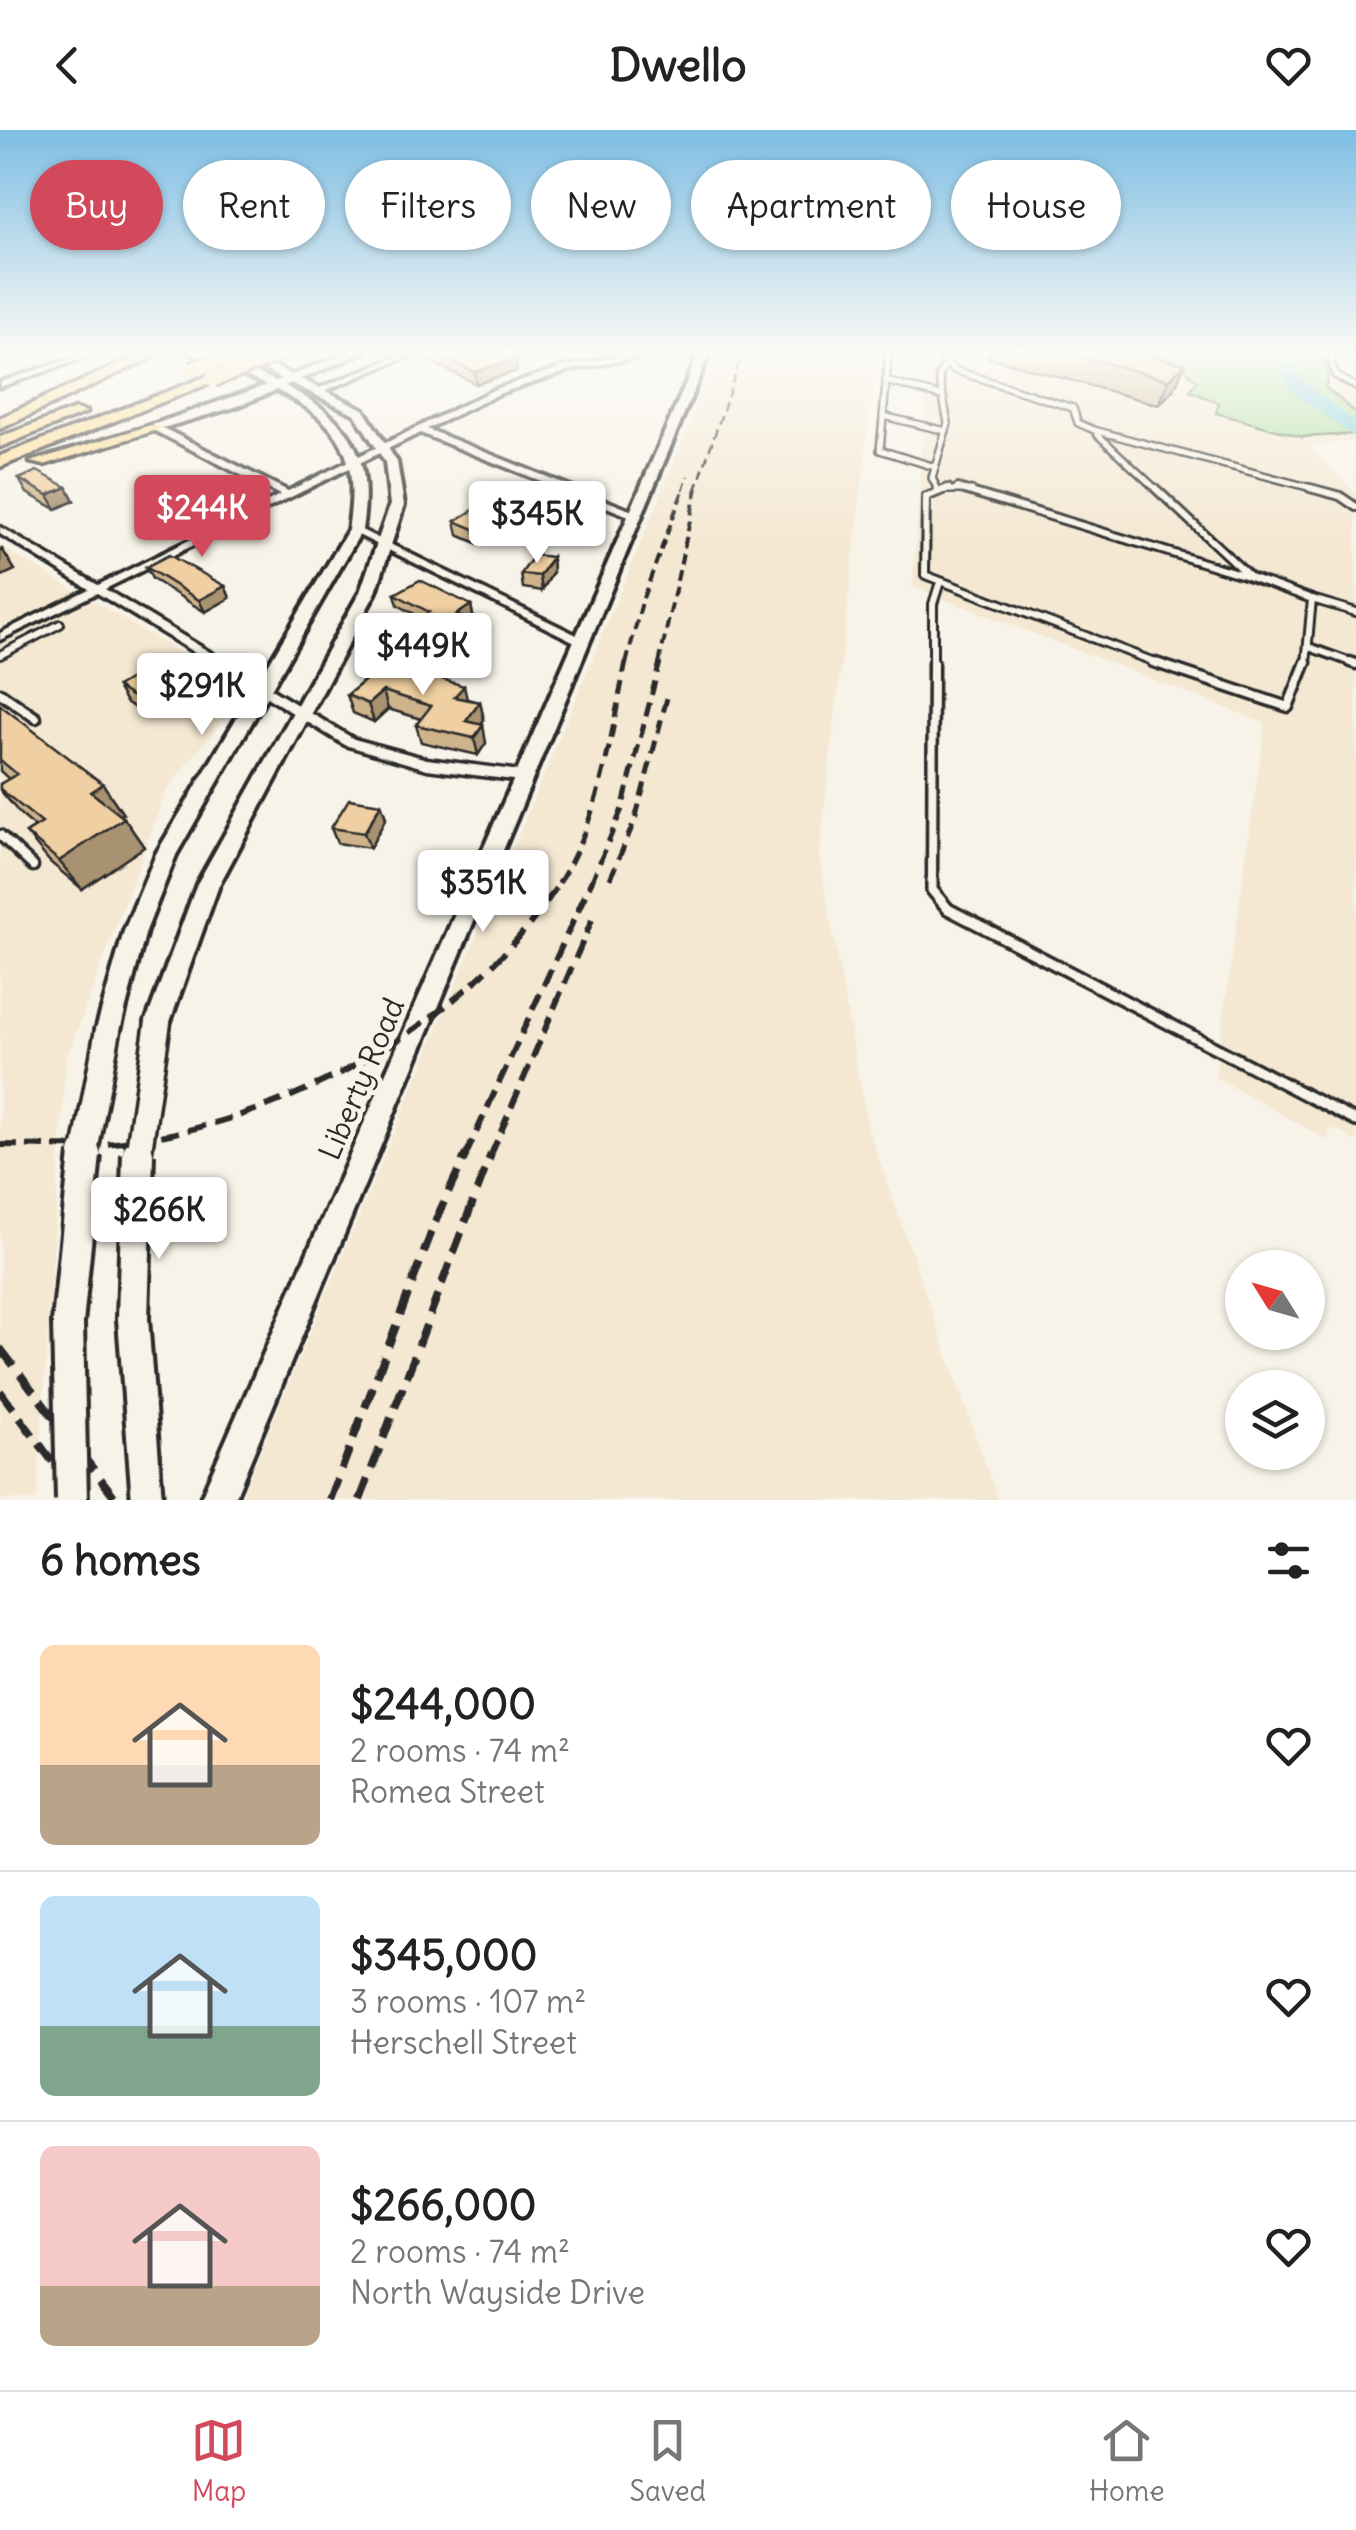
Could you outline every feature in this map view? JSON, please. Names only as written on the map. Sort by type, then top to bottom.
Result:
[{"type":"highway","points":[[0,442],[72,415]]},
{"type":"highway","points":[[0,462],[121,415]]},
{"type":"highway","points":[[0,474],[156,428]]},
{"type":"main road","points":[[156,428],[192,415]]},
{"type":"main road","points":[[72,1500],[70,1324],[78,1202],[108,1030],[135,931],[166,854],[354,530],[360,498],[357,462],[335,426],[319,415]]},
{"type":"main road","points":[[147,1500],[130,1314],[130,1247],[138,1127],[158,1022],[208,884],[368,592],[387,545],[397,505],[384,447],[361,415]]},
{"type":"main road","name":"Liberty Road","points":[[217,1500],[676,415]]},
{"type":"street","points":[[0,638],[453,415]]},
{"type":"street","points":[[156,428],[288,495]]},
{"type":"street","points":[[421,430],[632,514]]},
{"type":"street","points":[[0,530],[350,742],[412,760],[521,776]]},
{"type":"street","points":[[354,530],[580,641]]},
{"type":"lane","points":[[938,490],[932,478],[946,431],[944,415]]},
{"type":"lane","points":[[1075,415],[1078,423],[1094,430],[1340,496],[1356,507]]},
{"type":"lane","points":[[936,467],[880,450],[883,416],[946,431]]},
{"type":"lane","points":[[1094,430],[1250,576]]},
{"type":"lane","points":[[1312,599],[1309,647],[1297,695],[1288,706],[1265,703],[939,585],[925,575],[926,497],[938,490],[968,488],[1356,612]]},
{"type":"lane","points":[[939,585],[933,604],[932,890],[948,909],[1356,1121]]},
{"type":"lane","points":[[0,655],[60,624]]},
{"type":"lane","points":[[1309,647],[1356,664]]},
{"type":"lane","points":[[0,693],[36,718]]},
{"type":"lane","points":[[0,835],[33,866]]},
{"type":"shaded area","points":[[694,415],[870,415],[819,857],[868,1128],[998,1500],[240,1500]]},
{"type":"shaded area","points":[[924,415],[1226,415],[1302,437],[1356,434],[1356,442],[1308,445],[1356,494],[1356,1141],[1333,1128],[1327,1140],[1215,1077],[1265,723],[913,587]]},
{"type":"shaded area","points":[[0,546],[246,692],[167,789],[66,1060],[37,1500],[0,1500]]},
{"type":"green space","points":[[1223,415],[1356,415],[1356,434],[1302,437]]},
{"type":"building","points":[[37,471],[67,487],[48,495],[19,479]]},
{"type":"building","points":[[527,495],[557,499],[548,512],[519,508]]},
{"type":"building","points":[[477,508],[495,516],[474,529],[455,521]]},
{"type":"building","points":[[169,555],[225,586],[199,600],[146,567]]},
{"type":"building","points":[[534,555],[552,557],[540,576],[521,574]]},
{"type":"building","points":[[420,580],[471,605],[456,615],[465,619],[448,631],[420,617],[429,612],[395,594]]},
{"type":"building","points":[[388,662],[464,686],[454,697],[480,702],[466,721],[483,725],[474,738],[416,725],[431,706],[383,691],[368,704],[347,695]]},
{"type":"building","points":[[154,665],[170,675],[133,697],[117,687]]},
{"type":"building","points":[[0,705],[103,784],[91,792],[124,818],[59,861],[26,833],[42,823],[0,789],[0,784],[17,774],[0,760]]},
{"type":"building","points":[[349,799],[381,804],[364,833],[331,828]]},
{"type":"waterway","points":[[1331,415],[1356,432]]},
{"type":"railway","points":[[696,490],[721,415]]},
{"type":"railway","points":[[683,490],[688,476]]},
{"type":"railway","points":[[626,664],[643,598],[684,488]]},
{"type":"railway","points":[[659,664],[697,488]]},
{"type":"railway","points":[[560,882],[594,803],[626,662]]},
{"type":"railway","points":[[591,883],[622,809],[660,662]]},
{"type":"railway","points":[[610,879],[635,820],[667,698]]},
{"type":"railway","points":[[465,1157],[592,880]]},
{"type":"railway","points":[[0,1145],[76,1146],[144,1139],[214,1123],[283,1099],[350,1068],[413,1030],[470,986],[520,935],[560,882]]},
{"type":"railway","points":[[490,1157],[592,920]]},
{"type":"railway","points":[[330,1500],[438,1215],[466,1154]]},
{"type":"railway","points":[[360,1500],[491,1154]]},
{"type":"railway","points":[[0,1348],[117,1500]]},
{"type":"railway","points":[[0,1391],[81,1500]]}]
